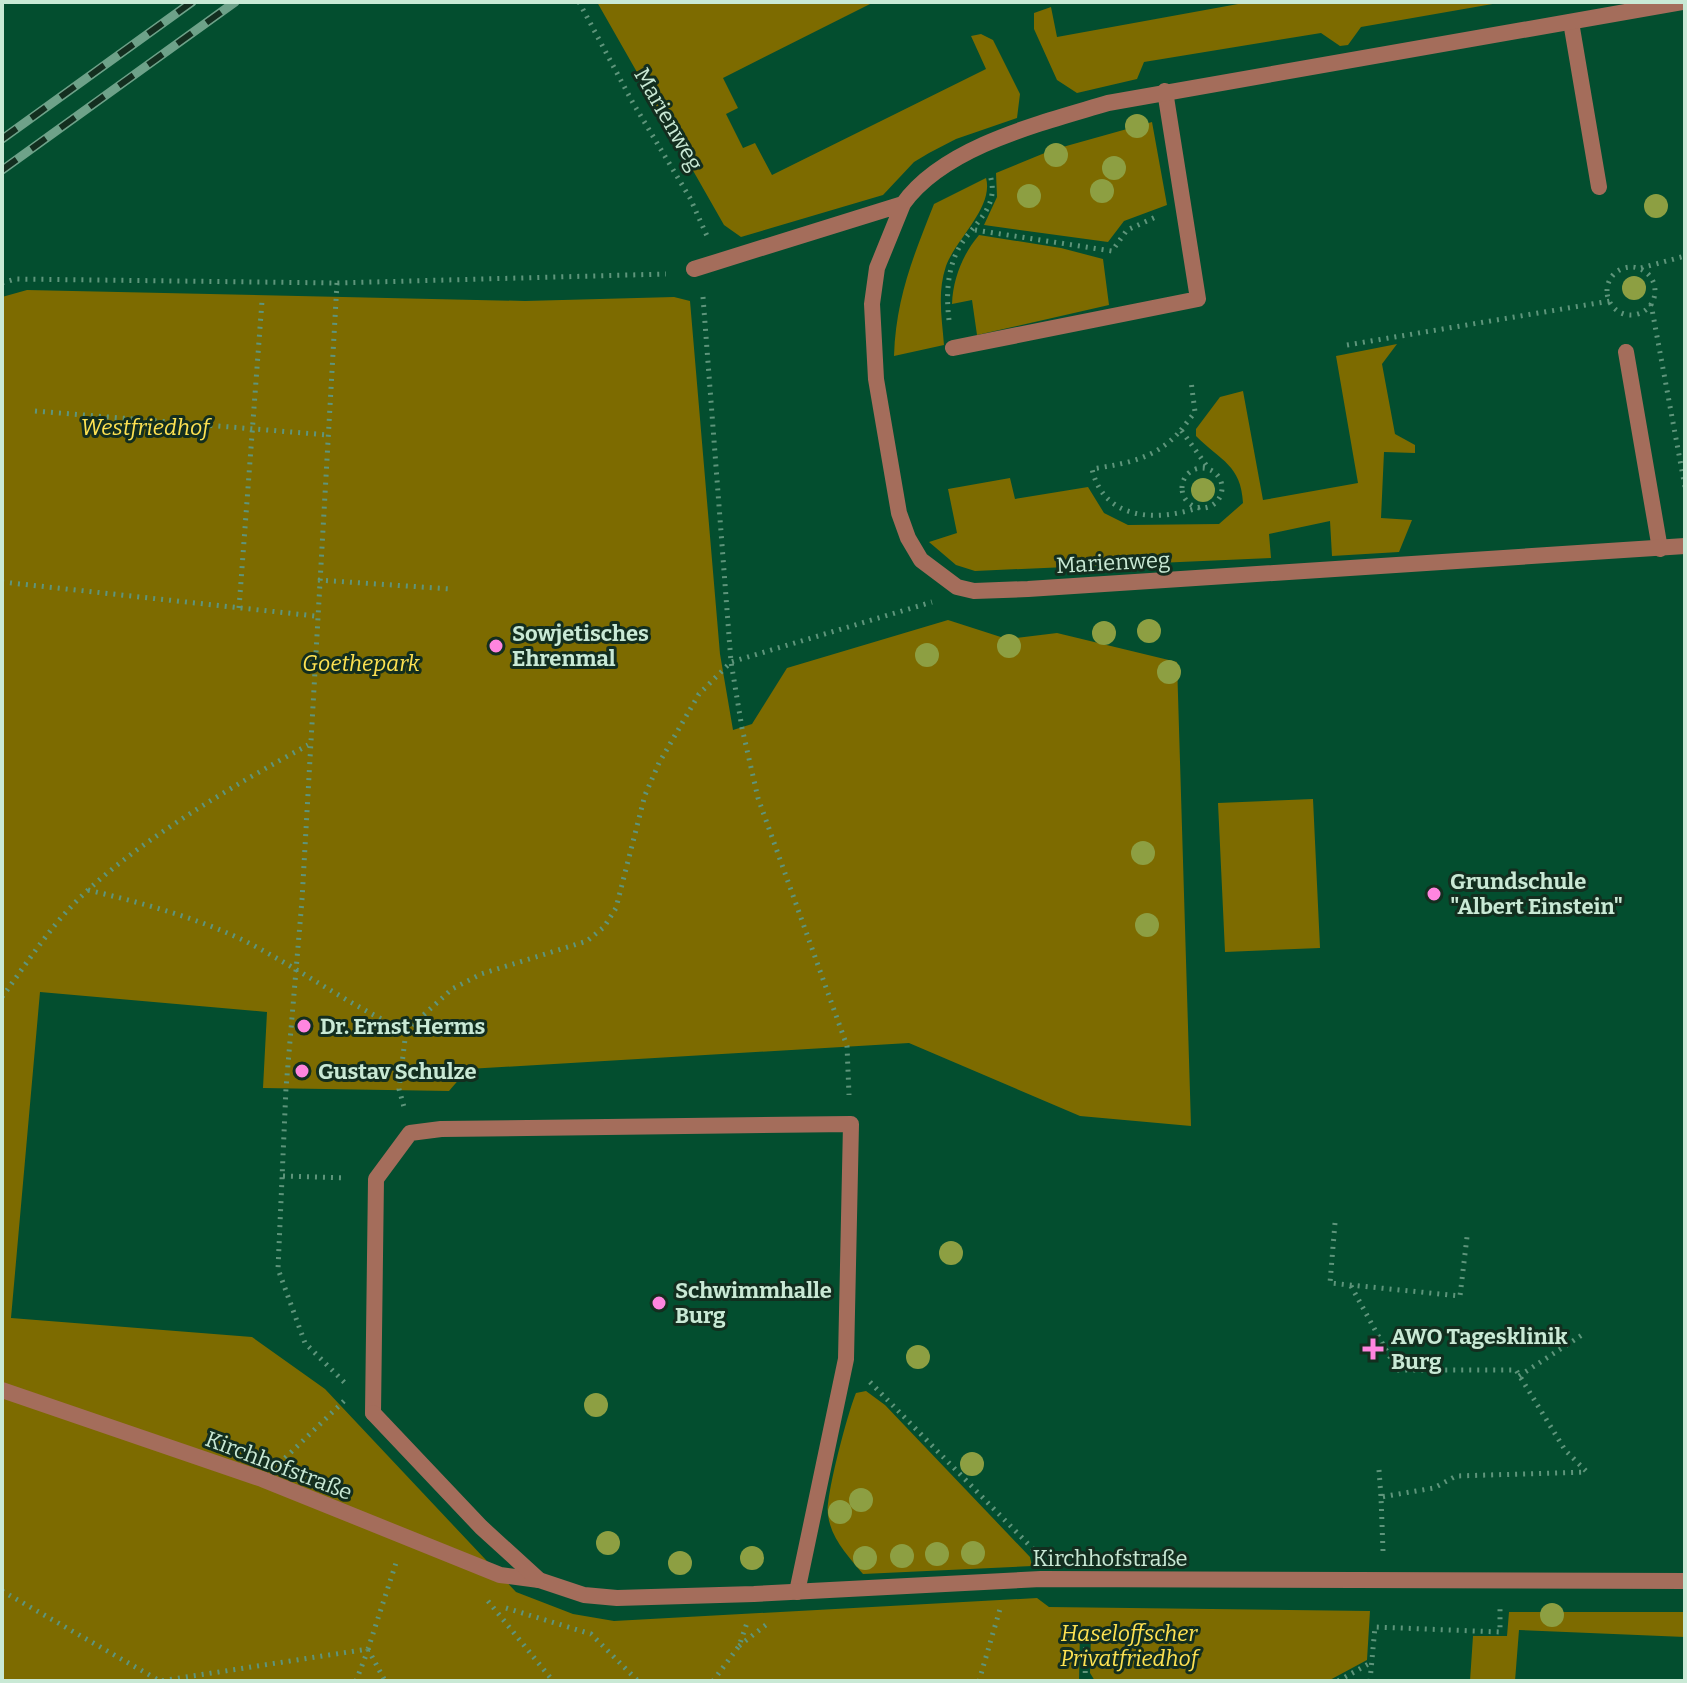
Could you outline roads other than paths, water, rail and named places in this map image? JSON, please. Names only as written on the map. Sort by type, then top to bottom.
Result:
[{"type":"street","points":[[694,269],[903,204],[918,184],[938,168],[1053,120],[1165,91],[1682,2]]},
{"type":"street","points":[[1571,22],[1599,187]]},
{"type":"street","points":[[953,348],[1198,299],[1165,91]]},
{"type":"street","name":"Marienweg","points":[[903,204],[877,268],[872,304],[876,379],[899,513],[908,538],[921,560],[957,587],[974,591],[1015,589],[1685,546]]},
{"type":"street","points":[[1626,352],[1660,549]]},
{"type":"street","name":"Kirchhofstraße","points":[[539,1580],[481,1527],[373,1413],[376,1179],[410,1133],[441,1129],[851,1124],[846,1359],[797,1592]]},
{"type":"street","name":"Kirchhofstraße","points":[[2,1390],[262,1479],[404,1539],[500,1575],[539,1580],[584,1595],[617,1598],[754,1594],[1041,1579],[1685,1581]]},
{"type":"railway","points":[[2,139],[192,2]]},
{"type":"railway","points":[[2,170],[235,2]]},
{"type":"place","name":"Sowjetisches Ehrenmal","points":[[496,646]]},
{"type":"place","name":"Grundschule \"Albert Einstein\"","points":[[1434,894]]},
{"type":"place","name":"Dr. Ernst Herms","points":[[304,1026]]},
{"type":"place","name":"Gustav Schulze","points":[[302,1071]]},
{"type":"place","name":"Schwimmhalle Burg","points":[[659,1303]]},
{"type":"place","name":"AWO Tagesklinik Burg","points":[[1373,1349]]},
{"type":"park label","name":"Westfriedhof","points":[[145,427]]},
{"type":"park label","name":"Goethepark","points":[[361,663]]},
{"type":"park label","name":"Haseloffscher Privatfriedhof","points":[[1129,1646]]}]
